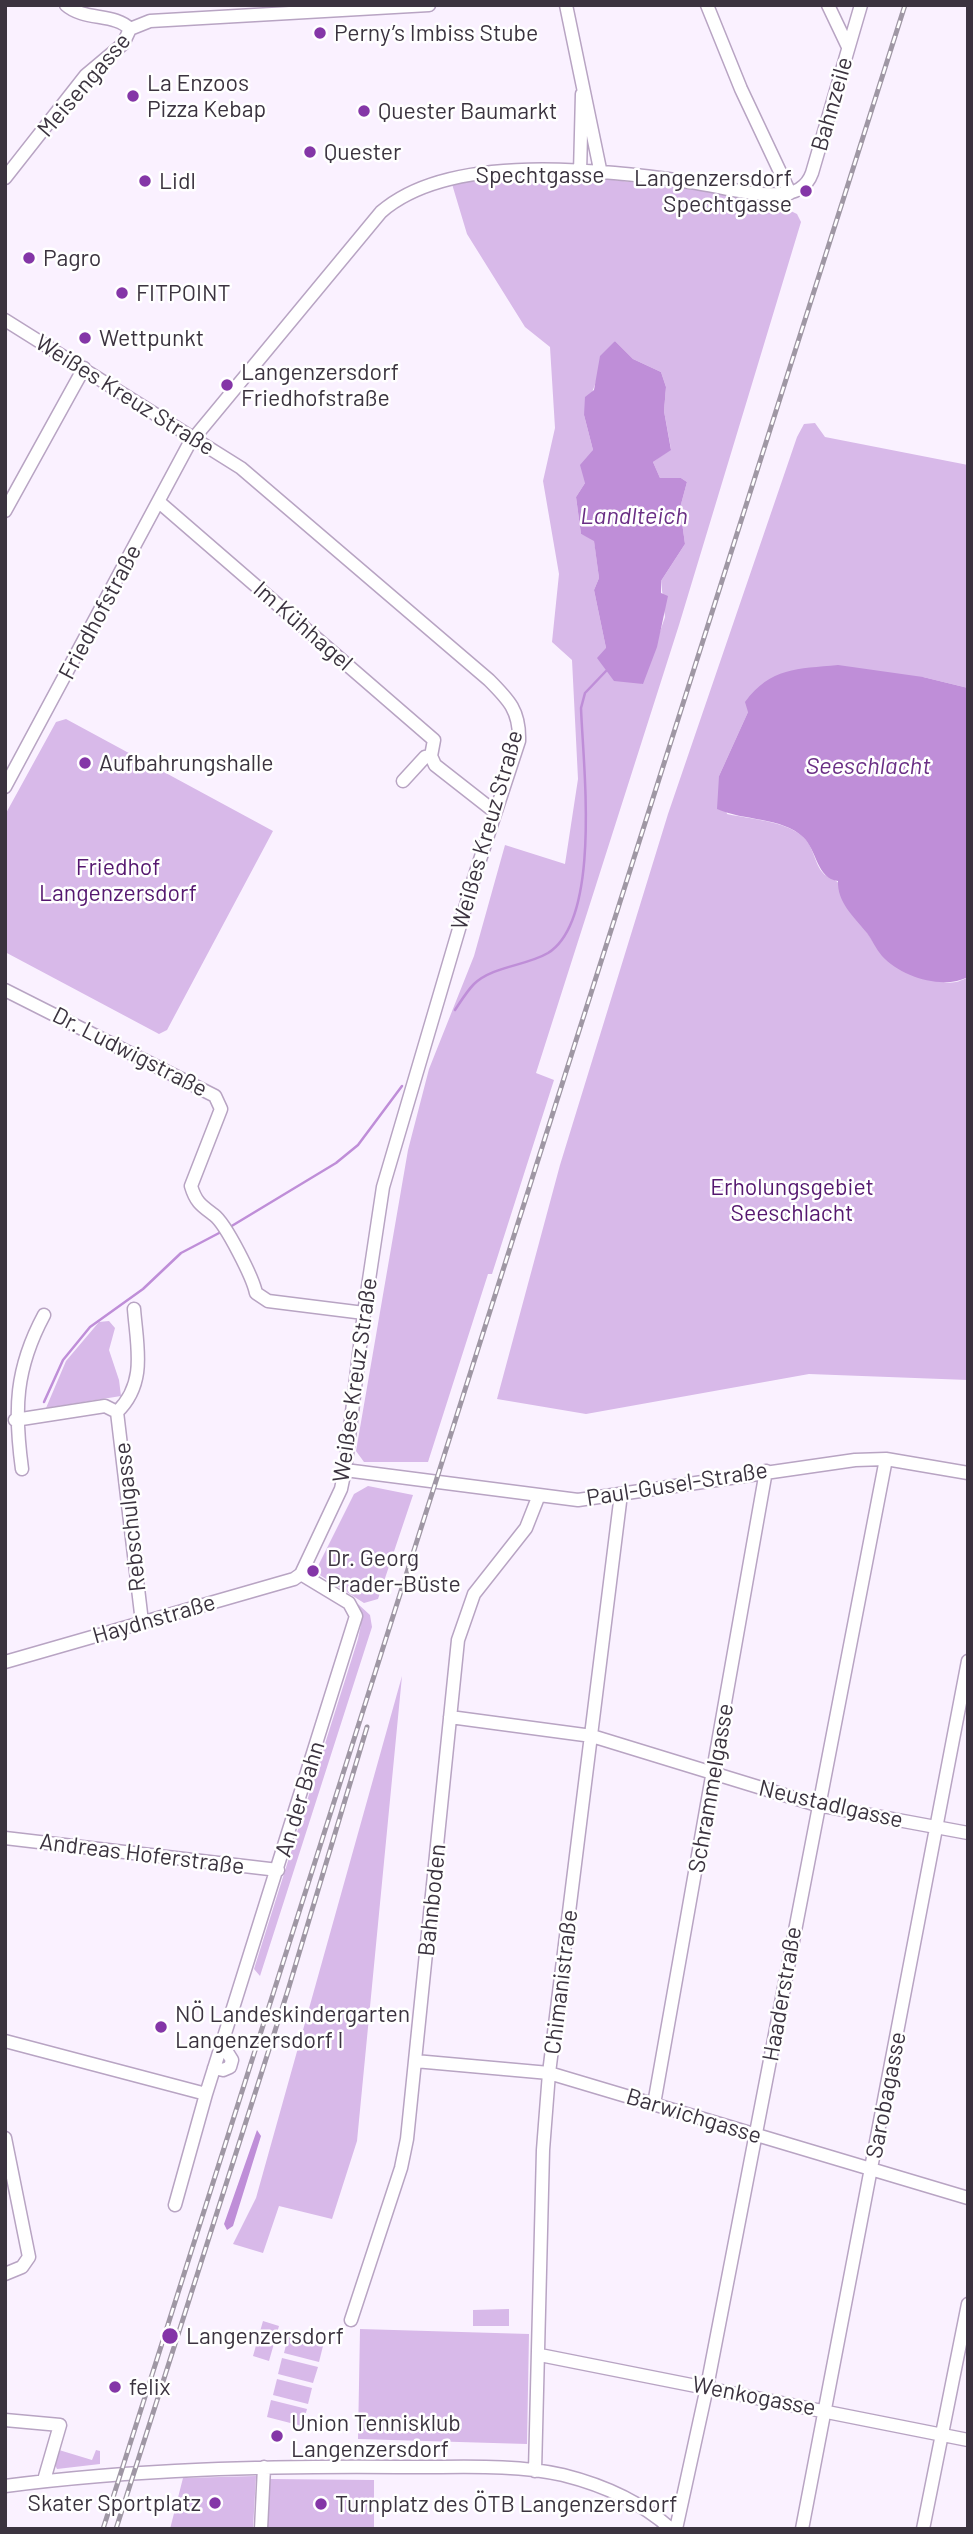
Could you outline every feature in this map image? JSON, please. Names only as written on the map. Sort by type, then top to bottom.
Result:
[{"type":"street","points":[[66,5],[98,19],[124,22],[130,29]]},
{"type":"street","name":"Meisengasse","points":[[5,178],[86,75],[123,44],[130,29],[150,21],[429,5]]},
{"type":"street","points":[[566,5],[601,174]]},
{"type":"street","points":[[707,5],[741,89],[790,193]]},
{"type":"street","points":[[828,5],[848,47]]},
{"type":"street","name":"Bahnzeile","points":[[790,193],[810,180],[861,5]]},
{"type":"street","points":[[580,173],[579,120],[583,87]]},
{"type":"street","name":"Spechtgasse","points":[[194,437],[365,228],[401,196],[425,184],[471,174],[580,173],[676,180],[770,194],[790,193]]},
{"type":"street","name":"Weißes Kreuz Straße","points":[[5,320],[241,468],[489,680],[513,705],[520,720],[519,741],[495,812],[383,1187],[341,1489],[301,1574]]},
{"type":"street","points":[[5,511],[84,368]]},
{"type":"street","name":"Friedhofstraße","points":[[5,787],[194,437]]},
{"type":"street","name":"Im Kühhagel","points":[[159,502],[434,740],[431,756],[435,765],[495,812]]},
{"type":"street","points":[[403,781],[425,757],[431,756]]},
{"type":"street","name":"Dr. Ludwigstraße","points":[[5,990],[215,1096],[221,1109],[185,1188],[200,1205],[214,1215],[225,1231],[253,1276],[260,1299],[364,1313]]},
{"type":"street","name":"Rebschulgasse","points":[[134,1309],[137,1382],[131,1397],[117,1412],[142,1622]]},
{"type":"street","points":[[22,1469],[15,1420],[16,1399],[32,1336],[44,1315]]},
{"type":"street","name":"Rebschulgasse","points":[[15,1420],[105,1406],[117,1412]]},
{"type":"street","name":"Paul-Gusel-Straße","points":[[345,1470],[572,1500],[855,1460],[886,1459],[968,1473]]},
{"type":"street","name":"Haaderstraße","points":[[673,2529],[706,2387],[886,1459]]},
{"type":"street","name":"Schrammelgasse","points":[[654,2104],[766,1471]]},
{"type":"street","name":"Chimanistraße","points":[[535,2471],[540,2356],[543,2150],[549,2073],[621,1494]]},
{"type":"street","name":"Bahnboden","points":[[351,2320],[401,2168],[415,2061],[458,1640],[468,1609],[484,1579],[526,1528],[539,1495]]},
{"type":"street","name":"Haydnstraße","points":[[5,1662],[294,1579],[301,1574]]},
{"type":"street","name":"An der Bahn","points":[[176,2205],[214,2068],[223,2070],[230,2067],[232,2060],[227,2052],[220,2050],[356,1616],[349,1603],[301,1574]]},
{"type":"street","name":"Sarobagasse","points":[[802,2529],[968,1661]]},
{"type":"street","name":"Neustadlgasse","points":[[450,1717],[592,1736],[817,1805],[968,1833]]},
{"type":"street","name":"Andreas Hoferstraße","points":[[5,1838],[278,1870]]},
{"type":"street","points":[[5,2041],[206,2094]]},
{"type":"street","name":"Barwichgasse","points":[[415,2061],[549,2073],[968,2198]]},
{"type":"street","points":[[5,2138],[29,2257],[22,2267],[5,2274]]},
{"type":"street","points":[[923,2529],[968,2304]]},
{"type":"street","name":"Wenkogasse","points":[[540,2356],[968,2440]]},
{"type":"street","points":[[5,2420],[60,2425],[44,2480]]},
{"type":"street","points":[[261,2529],[264,2467]]},
{"type":"street","points":[[5,2486],[44,2480],[198,2468],[535,2471],[562,2475],[617,2492],[641,2505],[673,2529]]},
{"type":"green space","points":[[511,177],[614,180],[764,198],[797,214],[801,222],[679,625],[536,1073],[554,1080],[428,1462],[364,1462],[356,1451],[408,1150],[429,1069],[474,956],[505,845],[565,864],[578,779],[572,660],[552,642],[559,574],[543,481],[555,428],[550,347],[525,327],[467,234],[452,184],[472,179]],"holes":[[[615,341],[633,359],[661,372],[666,387],[664,411],[671,449],[653,462],[660,478],[681,478],[687,482],[680,508],[685,544],[661,581],[665,617],[642,684],[606,648],[594,590],[599,578],[594,540],[581,534],[576,497],[585,483],[593,450],[584,415],[598,376]]]},
{"type":"green space","name":"Erholungsgebiet Seeschlacht","points":[[815,423],[825,437],[968,465],[968,688],[923,677],[748,712],[719,776],[727,814],[777,824],[802,836],[823,873],[840,885],[875,945],[898,967],[913,975],[942,982],[955,982],[968,977],[968,1380],[809,1374],[586,1414],[497,1399],[560,1165],[668,814],[797,437],[804,424]]},
{"type":"green space","name":"Friedhof Langenzersdorf","points":[[66,719],[273,831],[167,1030],[159,1034],[5,952],[5,815],[56,722]]},
{"type":"green space","points":[[109,1321],[115,1328],[109,1350],[119,1380],[121,1396],[46,1408],[66,1361],[99,1322]]},
{"type":"green space","points":[[368,1486],[413,1495],[378,1599],[364,1603],[315,1572],[354,1494]]},
{"type":"green space","points":[[358,1604],[370,1615],[372,1627],[260,1976],[254,1969],[358,1639],[361,1624]]},
{"type":"green space","points":[[402,1676],[357,2141],[332,2219],[279,2206],[263,2253],[233,2244],[256,2198]]},
{"type":"green space","points":[[509,2309],[509,2326],[473,2326],[473,2310]]},
{"type":"green space","points":[[263,2321],[279,2326],[269,2361],[253,2356]]},
{"type":"green space","points":[[360,2329],[529,2334],[527,2444],[358,2439]]},
{"type":"green space","points":[[288,2337],[323,2346],[319,2362],[284,2353]]},
{"type":"green space","points":[[282,2358],[318,2367],[313,2383],[278,2374]]},
{"type":"green space","points":[[277,2379],[312,2388],[308,2404],[273,2395]]},
{"type":"green space","points":[[271,2400],[307,2409],[302,2426],[267,2417]]},
{"type":"green space","points":[[59,2450],[92,2460],[96,2450],[100,2451],[100,2464],[57,2469],[55,2465]]},
{"type":"green space","name":"Skater Sportplatz","points":[[256,2476],[253,2529],[170,2529],[183,2478]]},
{"type":"green space","name":"Turnplatz des ÖTB Langenzersdorf","points":[[270,2479],[374,2480],[374,2529],[267,2529]]},
{"type":"water","name":"Landlteich","points":[[615,341],[633,359],[661,372],[666,387],[664,411],[671,450],[653,462],[660,478],[681,478],[687,482],[680,508],[685,544],[661,581],[661,593],[668,596],[657,647],[643,684],[614,681],[597,658],[606,648],[594,590],[599,578],[594,541],[581,534],[576,497],[585,483],[580,465],[593,450],[584,415],[585,397],[594,390],[600,356]]},
{"type":"water","name":"Seeschlacht","points":[[838,665],[923,677],[968,688],[968,977],[958,981],[935,982],[923,979],[890,963],[847,909],[840,896],[838,881],[831,879],[821,870],[803,837],[784,826],[717,809],[719,776],[748,712],[745,702],[775,676],[797,669]]},
{"type":"water","points":[[257,2130],[261,2136],[233,2226],[227,2230],[224,2224]]},
{"type":"waterway","points":[[455,1010],[471,987],[482,978],[548,953],[565,935],[576,908],[583,876],[586,839],[581,708],[585,693],[606,671]]},
{"type":"waterway","points":[[230,1227],[336,1163],[358,1145],[402,1086]]},
{"type":"waterway","points":[[44,1402],[63,1360],[90,1327],[143,1289],[181,1253],[221,1232]]},
{"type":"railway","points":[[103,2529],[905,5]]},
{"type":"railway","points":[[116,2529],[288,1990],[367,1727]]},
{"type":"place","name":"Perny’s Imbiss Stube","points":[[320,33]]},
{"type":"place","name":"La Enzoos Pizza Kebap","points":[[133,96]]},
{"type":"place","name":"Quester Baumarkt","points":[[364,111]]},
{"type":"place","name":"Quester","points":[[310,152]]},
{"type":"place","name":"Lidl","points":[[145,181]]},
{"type":"place","name":"Langenzersdorf Spechtgasse","points":[[806,191]]},
{"type":"place","name":"Pagro","points":[[29,258]]},
{"type":"place","name":"FITPOINT","points":[[122,293]]},
{"type":"place","name":"Wettpunkt","points":[[85,338]]},
{"type":"place","name":"Langenzersdorf Friedhofstraße","points":[[227,385]]},
{"type":"place","name":"Aufbahrungshalle","points":[[85,763]]},
{"type":"place","name":"Dr. Georg Prader-Büste","points":[[313,1571]]},
{"type":"place","name":"NÖ Landeskindergarten Langenzersdorf I","points":[[161,2027]]},
{"type":"place","name":"Langenzersdorf","points":[[170,2336]]},
{"type":"place","name":"felix","points":[[115,2387]]},
{"type":"place","name":"Union Tennisklub Langenzersdorf","points":[[277,2436]]},
{"type":"place","name":"Skater Sportplatz","points":[[215,2503]]},
{"type":"place","name":"Turnplatz des ÖTB Langenzersdorf","points":[[321,2504]]}]
